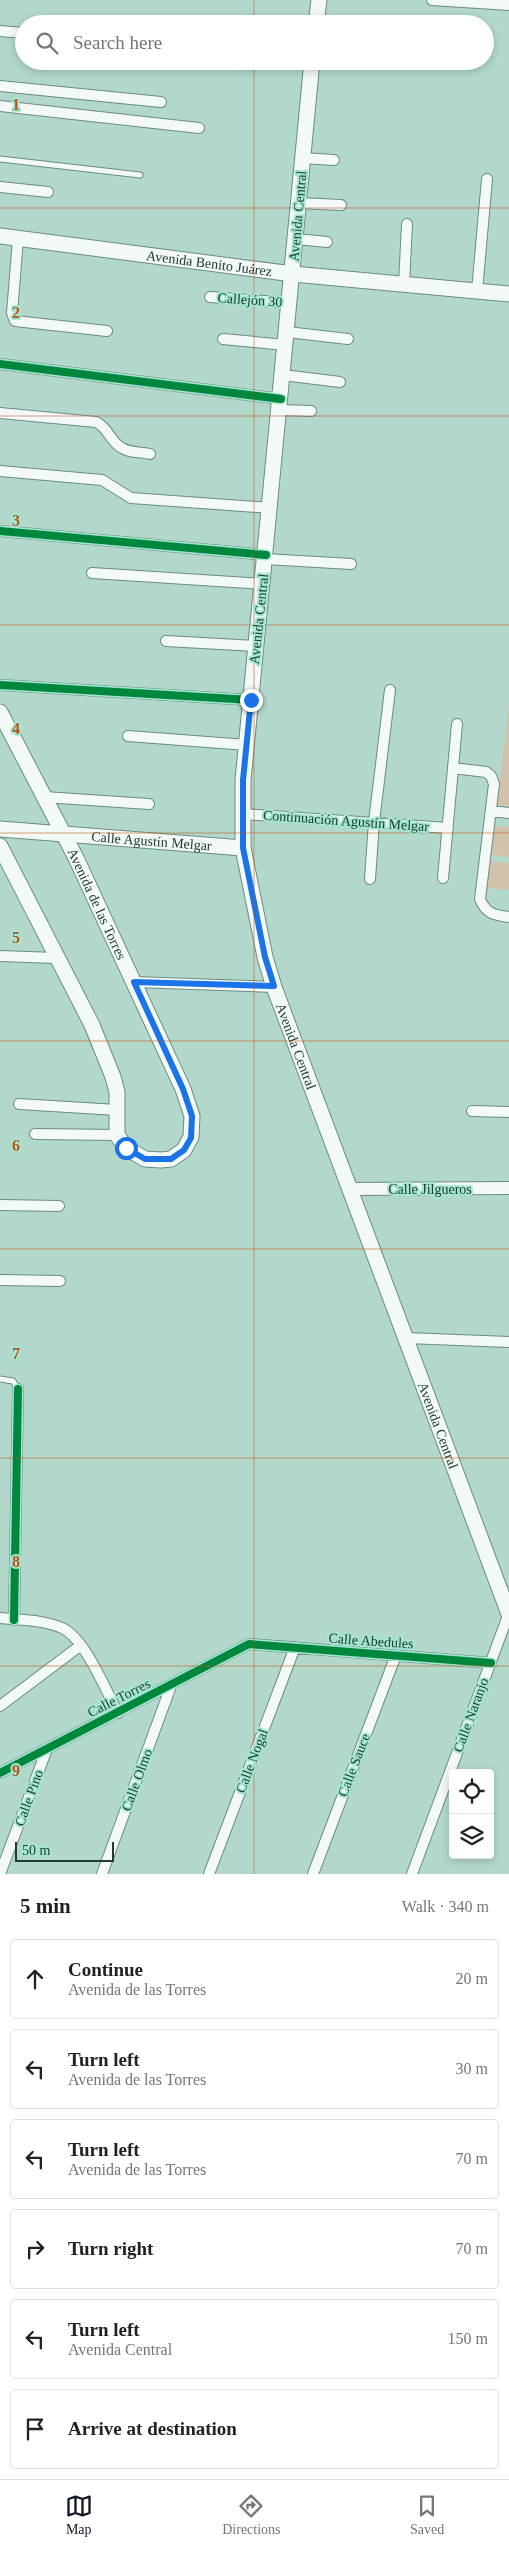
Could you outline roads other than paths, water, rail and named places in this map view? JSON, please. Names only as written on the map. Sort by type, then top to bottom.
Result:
[{"type":"main road","points":[[317,15],[319,0]]},
{"type":"main road","name":"Avenida Central","points":[[311,70],[247,745],[243,848],[265,957],[274,986],[408,1338],[509,1613]]},
{"type":"main road","name":"Avenida Benito Juárez","points":[[0,236],[293,274],[509,294]]},
{"type":"main road","name":"Avenida de las Torres","points":[[0,712],[63,834],[134,982],[183,1089],[192,1116],[191,1138],[184,1150],[171,1159],[145,1159],[126,1148],[117,1135]]},
{"type":"main road","name":"Calle Agustín Melgar","points":[[0,829],[243,848]]},
{"type":"main road","points":[[0,846],[92,1025],[117,1092],[117,1135]]},
{"type":"street","points":[[432,0],[509,5]]},
{"type":"street","points":[[0,31],[15,32]]},
{"type":"street","points":[[0,86],[162,102]]},
{"type":"street","points":[[0,106],[199,128]]},
{"type":"street","points":[[302,158],[334,160]]},
{"type":"street","points":[[477,291],[487,179]]},
{"type":"street","points":[[0,187],[48,192]]},
{"type":"street","points":[[299,203],[342,205]]},
{"type":"street","points":[[404,284],[407,224]]},
{"type":"street","points":[[18,238],[12,313],[15,321],[107,331]]},
{"type":"street","points":[[296,239],[327,242]]},
{"type":"street","name":"Callejón 30","points":[[210,297],[290,303]]},
{"type":"street","points":[[223,339],[348,339]]},
{"type":"street","points":[[0,364],[280,404],[311,411]]},
{"type":"street","points":[[283,375],[340,382]]},
{"type":"street","points":[[0,413],[96,422],[104,426],[117,445],[123,450],[150,454]]},
{"type":"street","points":[[0,471],[102,480],[131,498],[270,508]]},
{"type":"street","points":[[0,531],[351,564]]},
{"type":"street","points":[[92,573],[263,584]]},
{"type":"street","points":[[166,641],[256,646]]},
{"type":"street","points":[[0,686],[251,700]]},
{"type":"street","points":[[370,880],[374,822],[390,690]]},
{"type":"street","points":[[443,878],[457,724]]},
{"type":"street","points":[[128,736],[247,745]]},
{"type":"street","points":[[454,768],[486,772],[491,776],[494,784],[480,899],[484,909],[490,914],[509,917]]},
{"type":"street","points":[[44,798],[149,804]]},
{"type":"street","points":[[491,812],[509,813]]},
{"type":"street","name":"Continuación Agustín Melgar","points":[[243,814],[448,828]]},
{"type":"street","points":[[0,956],[56,958]]},
{"type":"street","points":[[134,982],[274,986]]},
{"type":"street","points":[[19,1104],[117,1110]]},
{"type":"street","points":[[472,1111],[509,1112]]},
{"type":"street","points":[[35,1134],[117,1135]]},
{"type":"street","name":"Calle Jilgueros","points":[[351,1189],[509,1188]]},
{"type":"street","points":[[0,1205],[60,1206]]},
{"type":"street","points":[[0,1280],[60,1281]]},
{"type":"street","points":[[408,1338],[509,1342]]},
{"type":"street","points":[[14,1620],[18,1389]]},
{"type":"street","name":"Calle Naranjo","points":[[412,1874],[509,1613]]},
{"type":"street","points":[[0,1618],[63,1628],[72,1634],[81,1646],[118,1713]]},
{"type":"street","name":"Calle Abedules","points":[[249,1644],[490,1663]]},
{"type":"street","name":"Calle Torres","points":[[0,1773],[172,1686],[249,1644]]},
{"type":"street","points":[[2,1704],[81,1646]]},
{"type":"street","name":"Calle Nogal","points":[[209,1874],[295,1647]]},
{"type":"street","name":"Calle Sauce","points":[[312,1874],[396,1655]]},
{"type":"street","name":"Calle Olmo","points":[[102,1874],[172,1686]]},
{"type":"street","name":"Calle Pino","points":[[0,1874],[47,1749]]},
{"type":"lane","points":[[0,159],[140,175]]},
{"type":"lane","points":[[0,1379],[13,1381],[18,1389]]}]
